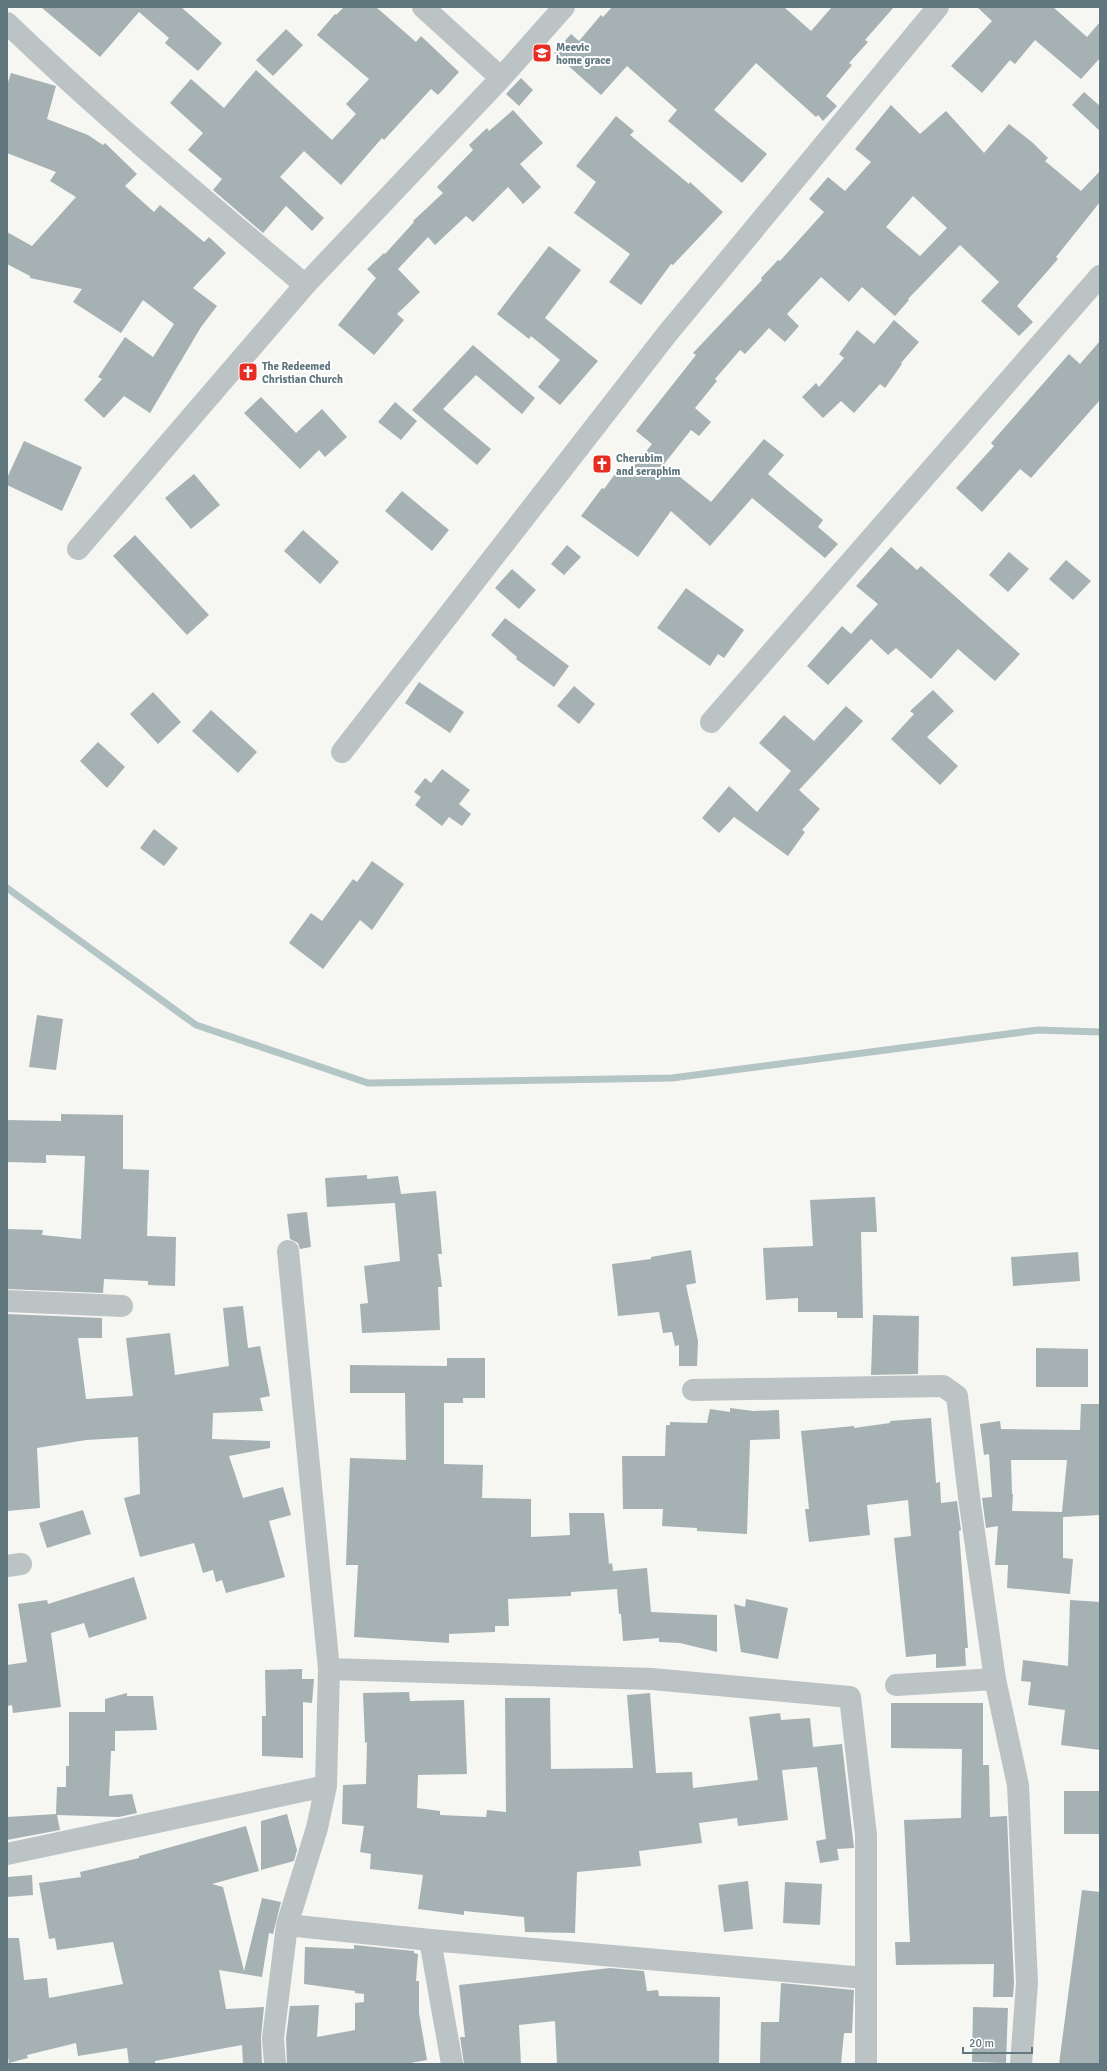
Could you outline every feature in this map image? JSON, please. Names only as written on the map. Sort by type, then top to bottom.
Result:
[{"type":"street","points":[[423,7],[501,78]]},
{"type":"street","points":[[78,549],[305,285],[501,78],[564,7]]},
{"type":"street","points":[[342,752],[667,334],[938,7]]},
{"type":"street","points":[[7,23],[60,75],[305,285]]},
{"type":"street","points":[[711,722],[1100,276]]},
{"type":"street","points":[[276,2064],[273,2038],[287,1924],[317,1828],[326,1786],[329,1669],[288,1251]]},
{"type":"street","points":[[7,1301],[122,1306]]},
{"type":"street","points":[[693,1390],[943,1386],[957,1396],[969,1497],[995,1679],[1018,1785],[1027,1983],[1021,2064]]},
{"type":"street","points":[[329,1669],[652,1679],[850,1697],[866,1835],[866,2064]]},
{"type":"street","points":[[896,1685],[995,1679]]},
{"type":"street","points":[[7,1854],[326,1786]]},
{"type":"street","points":[[287,1924],[430,1940],[865,1978]]},
{"type":"street","points":[[430,1940],[452,2064]]},
{"type":"building","points":[[41,7],[181,7],[222,43],[198,71],[165,43],[169,38],[139,12],[100,57]]},
{"type":"building","points":[[344,7],[376,7],[416,42],[421,36],[459,72],[438,95],[431,89],[384,140],[382,138],[341,185],[304,151],[280,177],[324,218],[312,231],[286,206],[263,233],[213,190],[222,179],[188,150],[203,133],[170,103],[191,79],[224,108],[256,70],[332,140],[356,114],[346,104],[369,79],[317,35],[335,14],[336,15]]},
{"type":"building","points":[[612,7],[784,7],[811,31],[832,7],[894,7],[865,40],[868,42],[849,63],[852,65],[826,96],[837,106],[823,121],[818,115],[816,117],[756,63],[714,110],[767,154],[742,183],[668,121],[677,110],[627,66],[601,95],[554,53],[571,34],[579,41],[601,15],[603,17]]},
{"type":"building","points":[[977,7],[1053,7],[1087,37],[1100,22],[1100,58],[1081,79],[1035,40],[1015,64],[1010,60],[982,93],[951,66],[992,21]]},
{"type":"building","points":[[286,29],[303,45],[273,76],[256,60]]},
{"type":"building","points":[[11,73],[56,86],[47,119],[88,135],[103,145],[105,143],[137,174],[125,186],[154,212],[160,205],[204,242],[209,237],[226,253],[193,288],[217,306],[201,327],[150,413],[124,396],[104,418],[84,400],[102,379],[98,377],[125,337],[153,357],[174,324],[143,300],[121,333],[73,302],[82,289],[30,278],[30,276],[7,264],[7,232],[32,246],[76,197],[50,181],[56,172],[7,153],[7,85]]},
{"type":"building","points":[[521,78],[533,90],[519,106],[506,94]]},
{"type":"building","points":[[1084,92],[1100,106],[1100,131],[1072,105]]},
{"type":"building","points":[[891,105],[920,134],[946,111],[984,153],[1009,124],[1033,143],[1048,158],[1045,161],[1081,191],[1100,171],[1100,202],[1056,257],[1058,259],[1017,306],[1033,322],[1019,336],[981,301],[999,282],[960,245],[908,299],[909,300],[895,316],[862,287],[849,302],[821,277],[787,314],[799,326],[785,342],[769,328],[745,354],[740,350],[715,379],[717,381],[695,408],[711,422],[699,436],[691,430],[664,464],[711,502],[764,439],[784,455],[768,474],[823,520],[818,527],[838,544],[825,558],[752,498],[710,546],[671,511],[638,557],[581,516],[618,470],[626,476],[652,444],[636,431],[696,355],[693,353],[762,280],[761,278],[778,260],[780,261],[824,212],[809,199],[828,177],[845,191],[871,162],[855,149]],"holes":[[[913,196],[947,228],[920,256],[886,227]]]},
{"type":"building","points":[[513,110],[543,143],[520,164],[541,187],[523,204],[508,187],[473,222],[466,216],[435,245],[428,237],[398,269],[420,292],[397,314],[404,320],[374,355],[338,325],[376,278],[367,269],[384,253],[385,254],[414,222],[413,221],[443,193],[437,187],[473,150],[469,145],[487,128],[489,131]]},
{"type":"building","points":[[616,116],[634,131],[630,135],[689,184],[690,182],[723,212],[673,265],[671,264],[641,305],[609,282],[630,254],[574,213],[596,182],[576,166]]},
{"type":"building","points":[[549,246],[581,270],[545,318],[598,361],[560,405],[538,387],[560,360],[531,336],[529,339],[497,314]]},
{"type":"building","points":[[894,320],[919,342],[901,363],[902,364],[885,388],[880,384],[854,413],[841,401],[823,418],[802,397],[816,383],[819,387],[844,358],[839,354],[857,330],[874,344]]},
{"type":"building","points":[[1100,341],[1100,400],[1031,478],[1020,469],[982,512],[956,488],[994,446],[991,443],[1069,354],[1080,364]]},
{"type":"building","points":[[473,345],[535,398],[522,414],[476,375],[443,409],[491,449],[477,465],[412,410]]},
{"type":"building","points":[[261,397],[296,433],[322,409],[347,437],[325,457],[319,450],[300,469],[244,413]]},
{"type":"building","points":[[395,402],[417,421],[401,440],[378,422]]},
{"type":"building","points":[[24,441],[82,467],[62,511],[7,485],[7,478]]},
{"type":"building","points":[[194,474],[220,505],[191,529],[165,498]]},
{"type":"building","points":[[402,491],[449,530],[432,551],[385,511]]},
{"type":"building","points":[[303,530],[339,562],[320,584],[284,551]]},
{"type":"building","points":[[135,535],[209,615],[187,635],[113,556]]},
{"type":"building","points":[[567,545],[581,557],[564,575],[551,564]]},
{"type":"building","points":[[891,547],[917,570],[921,566],[1020,654],[995,681],[958,649],[931,679],[896,648],[888,655],[871,639],[828,685],[807,666],[842,626],[851,634],[878,604],[856,586]]},
{"type":"building","points":[[1009,552],[1029,569],[1008,592],[989,575]]},
{"type":"building","points":[[1066,560],[1091,581],[1073,600],[1049,579]]},
{"type":"building","points":[[512,569],[536,590],[519,609],[495,588]]},
{"type":"building","points":[[686,588],[744,630],[724,658],[718,654],[710,666],[657,628]]},
{"type":"building","points":[[505,618],[569,666],[554,687],[516,659],[517,657],[491,635]]},
{"type":"building","points":[[419,682],[464,712],[450,733],[405,703]]},
{"type":"building","points":[[574,686],[595,704],[579,724],[557,706]]},
{"type":"building","points":[[933,690],[954,711],[927,737],[958,766],[940,785],[891,739],[914,714],[910,711]]},
{"type":"building","points":[[153,692],[181,722],[158,744],[130,714]]},
{"type":"building","points":[[846,706],[863,721],[799,790],[820,809],[802,830],[805,832],[788,856],[734,817],[719,833],[702,818],[729,786],[757,812],[791,771],[759,743],[784,715],[814,741]]},
{"type":"building","points":[[211,710],[257,752],[238,773],[192,731]]},
{"type":"building","points":[[98,742],[125,767],[107,788],[80,761]]},
{"type":"building","points":[[442,769],[470,790],[459,804],[471,814],[462,826],[449,817],[442,826],[415,805],[421,797],[414,792],[425,778],[431,783]]},
{"type":"building","points":[[154,829],[178,848],[164,866],[140,848]]},
{"type":"building","points":[[372,861],[404,884],[372,930],[360,920],[323,969],[289,943],[311,913],[322,921],[353,879],[357,882]]},
{"type":"building","points":[[37,1015],[63,1019],[56,1070],[29,1067]]},
{"type":"building","points":[[61,1114],[123,1115],[123,1169],[149,1170],[147,1236],[176,1237],[175,1286],[148,1285],[148,1281],[104,1279],[103,1293],[7,1289],[7,1229],[43,1230],[42,1235],[81,1239],[85,1156],[46,1155],[46,1163],[7,1162],[7,1120],[61,1121]]},
{"type":"building","points":[[367,1175],[367,1179],[398,1176],[401,1194],[436,1191],[442,1254],[438,1254],[442,1287],[438,1287],[440,1330],[362,1333],[360,1304],[368,1303],[364,1266],[400,1261],[395,1203],[327,1207],[325,1178]]},
{"type":"building","points":[[875,1197],[877,1232],[861,1232],[863,1318],[837,1318],[837,1312],[798,1312],[798,1298],[766,1300],[763,1248],[813,1246],[810,1200]]},
{"type":"building","points":[[307,1212],[311,1247],[300,1249],[298,1243],[290,1239],[287,1214]]},
{"type":"building","points":[[691,1250],[696,1283],[686,1285],[698,1341],[697,1366],[679,1366],[679,1345],[675,1346],[672,1332],[663,1333],[659,1312],[618,1316],[612,1264],[651,1259],[651,1257]]},
{"type":"building","points":[[1078,1252],[1080,1281],[1013,1286],[1011,1257]]},
{"type":"building","points":[[243,1306],[248,1348],[260,1346],[270,1396],[260,1398],[263,1411],[213,1413],[212,1439],[270,1441],[270,1448],[229,1456],[243,1498],[283,1487],[291,1515],[269,1521],[285,1577],[226,1593],[222,1580],[216,1582],[213,1570],[203,1573],[194,1543],[140,1557],[124,1498],[140,1494],[138,1437],[86,1440],[37,1448],[40,1508],[7,1511],[7,1314],[102,1318],[102,1338],[78,1338],[86,1399],[133,1396],[126,1338],[170,1333],[175,1375],[229,1366],[223,1308]]},
{"type":"building","points":[[873,1315],[919,1316],[918,1374],[871,1375]]},
{"type":"building","points":[[1036,1348],[1088,1349],[1088,1387],[1036,1387]]},
{"type":"building","points":[[447,1358],[485,1358],[485,1398],[463,1398],[463,1403],[444,1403],[444,1464],[483,1465],[482,1498],[531,1499],[531,1537],[570,1535],[569,1513],[604,1513],[609,1564],[612,1563],[613,1571],[647,1568],[651,1612],[717,1615],[717,1652],[680,1643],[659,1642],[659,1638],[623,1641],[617,1589],[571,1592],[571,1596],[508,1599],[509,1626],[495,1626],[495,1632],[449,1634],[449,1643],[354,1637],[358,1565],[346,1565],[350,1458],[406,1460],[405,1393],[350,1393],[350,1365],[447,1366]]},
{"type":"building","points":[[1081,1404],[1100,1404],[1100,1515],[1063,1517],[1063,1558],[1073,1559],[1070,1594],[1007,1588],[1008,1565],[995,1565],[998,1526],[986,1528],[982,1498],[992,1497],[989,1454],[984,1455],[980,1424],[1000,1421],[1001,1429],[1080,1430]],"holes":[[[1011,1460],[1067,1460],[1062,1512],[1012,1511],[1013,1494]]]},
{"type":"building","points":[[730,1408],[753,1411],[779,1410],[780,1439],[750,1440],[747,1534],[697,1531],[697,1528],[662,1526],[663,1509],[623,1509],[622,1456],[665,1456],[666,1425],[670,1425],[670,1422],[707,1423],[710,1409],[730,1412]]},
{"type":"building","points":[[931,1418],[936,1483],[940,1482],[941,1503],[957,1501],[961,1530],[959,1531],[968,1648],[965,1648],[966,1666],[936,1668],[936,1654],[906,1657],[894,1538],[911,1536],[908,1500],[867,1505],[870,1535],[809,1542],[805,1509],[809,1509],[801,1431],[854,1426],[854,1428],[890,1423],[890,1421]]},
{"type":"building","points":[[83,1510],[91,1534],[47,1548],[39,1523]]},
{"type":"building","points":[[134,1577],[147,1619],[89,1638],[84,1623],[51,1633],[61,1707],[13,1713],[12,1705],[7,1706],[7,1665],[27,1662],[18,1604],[47,1600],[48,1604]]},
{"type":"building","points":[[746,1599],[788,1608],[778,1659],[741,1652],[734,1604],[745,1607]]},
{"type":"building","points":[[1070,1600],[1100,1602],[1100,1750],[1061,1745],[1065,1710],[1028,1705],[1031,1682],[1021,1681],[1023,1660],[1068,1666]]},
{"type":"building","points":[[302,1669],[302,1679],[314,1679],[312,1703],[303,1702],[303,1758],[262,1756],[262,1716],[266,1716],[265,1670]]},
{"type":"building","points":[[409,1692],[410,1701],[464,1700],[467,1774],[418,1775],[417,1808],[440,1811],[440,1815],[486,1817],[487,1810],[506,1812],[505,1698],[550,1698],[551,1769],[633,1768],[627,1695],[650,1693],[656,1773],[692,1772],[693,1788],[758,1780],[749,1717],[780,1713],[781,1720],[810,1718],[813,1747],[842,1744],[854,1848],[837,1849],[839,1860],[820,1863],[816,1841],[826,1839],[817,1767],[782,1770],[788,1820],[738,1826],[737,1818],[699,1823],[702,1843],[639,1851],[641,1866],[577,1872],[575,1933],[525,1932],[524,1917],[464,1911],[464,1915],[418,1909],[423,1875],[370,1869],[371,1854],[360,1852],[364,1826],[342,1824],[343,1785],[366,1784],[367,1742],[365,1743],[363,1693]]},
{"type":"building","points":[[127,1693],[127,1696],[153,1696],[157,1730],[115,1731],[115,1751],[111,1751],[109,1796],[132,1794],[137,1813],[119,1817],[57,1815],[60,1830],[7,1840],[7,1817],[56,1814],[57,1787],[66,1787],[66,1766],[69,1766],[69,1712],[105,1712],[105,1699]]},
{"type":"building","points":[[891,1703],[983,1703],[983,1765],[989,1765],[990,1817],[1007,1816],[1014,1983],[1013,1997],[993,1997],[994,1964],[896,1965],[895,1942],[910,1942],[904,1820],[961,1818],[962,1749],[891,1748]]},
{"type":"building","points":[[1064,1791],[1100,1791],[1100,1834],[1064,1834]]},
{"type":"building","points":[[287,1814],[297,1850],[294,1861],[261,1870],[261,1821]]},
{"type":"building","points":[[246,1826],[259,1871],[212,1884],[223,1887],[244,1971],[262,1898],[281,1902],[273,1934],[269,1933],[262,1977],[219,1970],[226,2009],[264,2007],[261,2037],[262,2064],[243,2064],[242,2045],[155,2061],[155,2064],[129,2064],[127,2048],[78,2056],[76,2043],[27,2055],[28,2058],[9,2063],[7,2053],[7,1938],[19,1938],[24,1980],[47,1978],[49,1998],[123,1984],[113,1942],[57,1950],[55,1938],[49,1939],[39,1883],[81,1877],[80,1872],[139,1858],[139,1856]]},
{"type":"building","points":[[32,1875],[33,1895],[7,1897],[7,1877]]},
{"type":"building","points":[[748,1881],[753,1929],[724,1932],[718,1885]]},
{"type":"building","points":[[785,1882],[822,1884],[820,1925],[783,1923]]},
{"type":"building","points":[[1082,1890],[1100,1892],[1100,2064],[1059,2064]]},
{"type":"building","points":[[354,1945],[414,1951],[414,1953],[418,1954],[416,1981],[419,1981],[419,2013],[427,2060],[405,2064],[287,2064],[286,2038],[290,2006],[319,2005],[317,2037],[355,2030],[355,2003],[364,2002],[364,1994],[355,1993],[355,1991],[304,1984],[305,1947],[354,1949]]},
{"type":"building","points":[[610,1968],[644,1971],[647,1991],[658,1990],[659,1996],[720,1997],[719,2064],[557,2064],[555,2021],[519,2025],[521,2064],[464,2064],[460,2037],[465,2037],[459,1985]]},
{"type":"building","points":[[781,1983],[854,1990],[852,2033],[844,2033],[841,2064],[760,2064],[761,2022],[779,2022]]},
{"type":"building","points":[[973,2007],[1008,2008],[1006,2063],[972,2062]]},
{"type":"waterway","points":[[7,888],[196,1025],[368,1083],[672,1078],[1038,1030],[1100,1032]]},
{"type":"place","name":"Meevic home grace","points":[[542,53]]},
{"type":"place","name":"The Redeemed Christian Church","points":[[248,372]]},
{"type":"place","name":"Cherubim and seraphim","points":[[602,464]]}]
